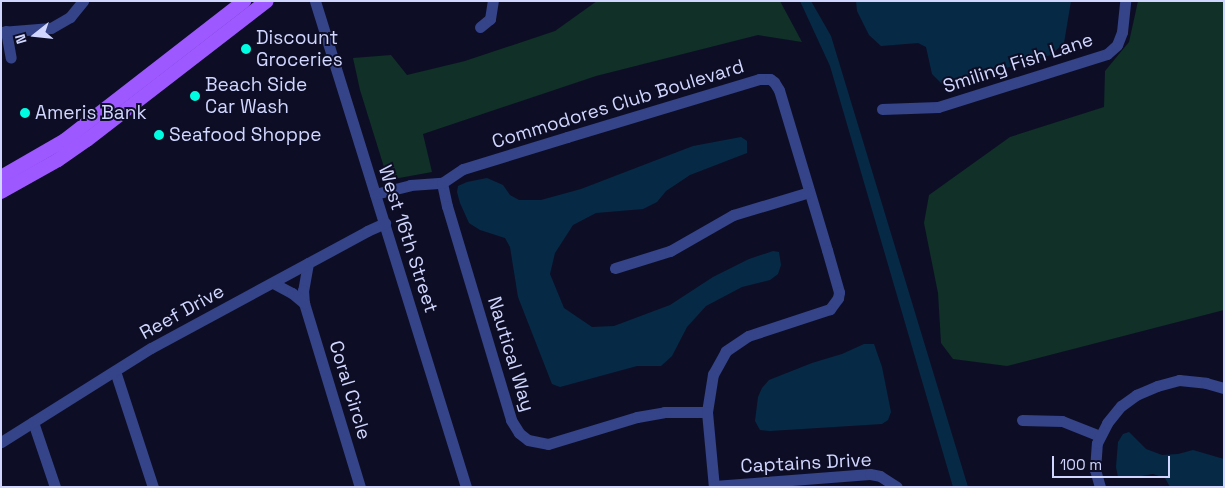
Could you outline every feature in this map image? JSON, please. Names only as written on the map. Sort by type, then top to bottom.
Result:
[{"type":"main road","points":[[1,177],[66,140],[244,1]]},
{"type":"main road","points":[[1,192],[58,160],[87,140],[267,1]]},
{"type":"street","points":[[11,58],[4,32],[51,28],[70,17],[83,1]]},
{"type":"street","name":"West 16th Street","points":[[315,1],[466,487]]},
{"type":"street","points":[[480,27],[490,19],[493,1]]},
{"type":"street","name":"Smiling Fish Lane","points":[[882,109],[938,107],[1106,54],[1117,45],[1122,32],[1125,1]]},
{"type":"street","name":"Commodores Club Boulevard","points":[[442,183],[463,169],[731,87],[770,78],[779,90],[839,292],[836,305],[830,309],[748,336],[726,351],[713,374],[707,412],[714,486]]},
{"type":"street","points":[[375,194],[410,185],[442,183]]},
{"type":"street","name":"Nautical Way","points":[[442,183],[447,206],[511,420],[519,433],[528,440],[548,444],[637,417],[664,412],[707,412]]},
{"type":"street","points":[[614,268],[670,251],[733,215],[809,192]]},
{"type":"street","name":"Reef Drive","points":[[1,442],[151,348],[384,223]]},
{"type":"street","name":"Coral Circle","points":[[308,263],[303,290],[304,303],[360,487]]},
{"type":"street","points":[[272,283],[292,293],[304,303]]},
{"type":"street","points":[[115,371],[153,487]]},
{"type":"street","points":[[1100,487],[1095,470],[1095,454],[1100,436],[1121,406],[1136,395],[1157,386],[1179,380],[1206,383],[1224,388]]},
{"type":"street","points":[[1022,420],[1062,421],[1100,436]]},
{"type":"street","points":[[33,422],[55,487]]},
{"type":"street","name":"Captains Drive","points":[[714,486],[870,474],[880,476],[897,487]]},
{"type":"green space","points":[[597,1],[780,1],[802,42],[758,35],[596,76],[423,134],[432,172],[388,180],[360,90],[353,58],[391,55],[407,75],[465,61],[555,31]]},
{"type":"green space","points":[[1138,1],[1224,1],[1224,310],[1007,366],[953,359],[941,343],[938,293],[924,223],[929,195],[1010,137],[1104,107],[1105,71],[1129,42]]},
{"type":"water","points":[[800,1],[811,1],[831,36],[968,487],[953,487],[830,66]]},
{"type":"water","points":[[856,1],[1071,1],[1064,43],[1051,55],[944,86],[932,74],[926,47],[918,43],[881,46],[869,35],[857,11]]},
{"type":"water","points":[[741,137],[747,141],[747,153],[690,175],[666,191],[657,202],[643,209],[596,213],[573,225],[555,253],[550,274],[564,308],[592,327],[614,326],[670,305],[713,277],[749,259],[773,251],[779,252],[781,265],[778,274],[770,280],[742,287],[706,306],[687,327],[672,356],[661,366],[637,366],[560,387],[552,384],[518,297],[510,247],[505,238],[480,230],[469,223],[460,203],[457,192],[458,186],[487,178],[503,185],[510,195],[519,200],[541,200],[581,189],[693,146]]},
{"type":"water","points":[[864,344],[874,344],[882,367],[891,412],[888,420],[882,424],[760,430],[755,421],[758,397],[762,388],[769,380],[812,363],[842,354]]},
{"type":"water","points":[[1129,432],[1146,449],[1162,455],[1178,454],[1193,450],[1224,459],[1224,487],[1170,487],[1165,478],[1153,474],[1130,478],[1118,477],[1116,467],[1118,442],[1123,434]]},
{"type":"place","name":"Discount Groceries","points":[[246,49]]},
{"type":"place","name":"Beach Side Car Wash","points":[[195,96]]},
{"type":"place","name":"Ameris Bank","points":[[25,113]]},
{"type":"place","name":"Seafood Shoppe","points":[[159,135]]}]
